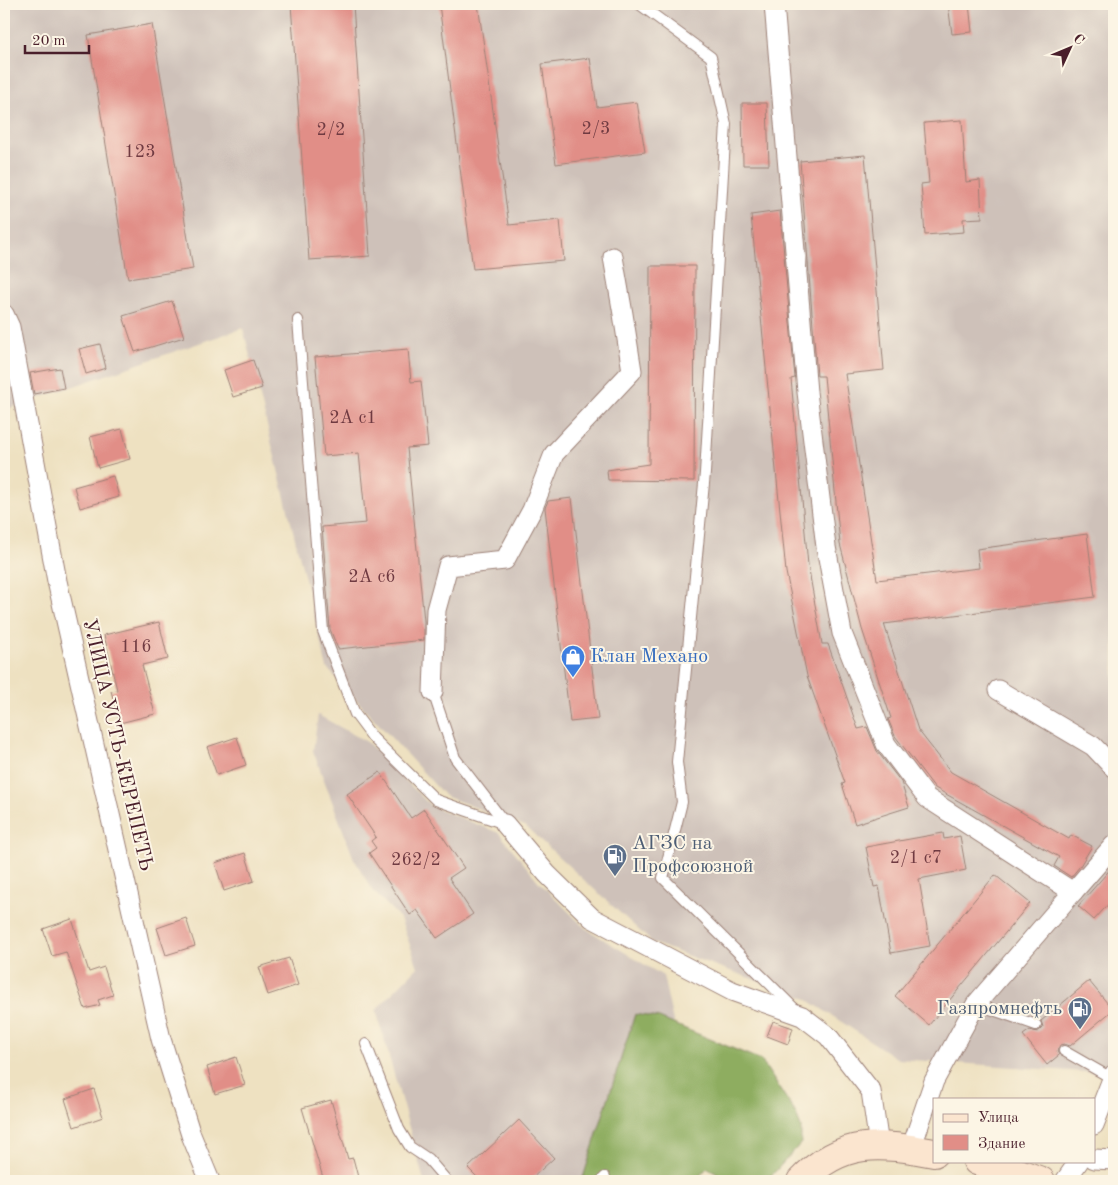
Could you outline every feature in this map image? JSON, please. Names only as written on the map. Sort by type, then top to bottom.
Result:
[{"type":"main road","points":[[801,1181],[826,1159],[859,1147],[879,1145],[923,1151]]},
{"type":"main road","points":[[980,1162],[1042,1181]]},
{"type":"street","points":[[774,4],[807,392],[826,547],[842,633],[886,744],[928,798],[1073,892]]},
{"type":"street","points":[[433,692],[436,610],[448,566],[506,560],[532,510],[554,454],[632,371],[612,257]]},
{"type":"street","name":"УЛИЦА УСТЬ-КЕРЕПЕТЬ","points":[[4,314],[10,327],[56,580],[161,1039],[191,1135],[210,1181]]},
{"type":"street","points":[[998,690],[1093,746],[1114,768]]},
{"type":"street","points":[[505,824],[547,874],[592,918],[732,991],[802,1016],[828,1036],[871,1091],[879,1145]]},
{"type":"street","points":[[923,1151],[934,1082],[976,1004],[1114,845]]},
{"type":"street","points":[[1097,1119],[1113,1077]]},
{"type":"street","points":[[1096,1159],[1114,1160]]},
{"type":"street","points":[[1065,1181],[1078,1162]]},
{"type":"lane","points":[[639,4],[711,56],[726,124],[705,473],[677,762],[682,802],[663,878],[802,1016]]},
{"type":"lane","points":[[298,320],[323,631],[355,714],[373,738],[436,800],[505,824]]},
{"type":"lane","points":[[433,692],[455,758],[505,824]]},
{"type":"lane","points":[[976,1004],[1036,1025]]},
{"type":"lane","points":[[366,1044],[399,1129],[410,1147],[428,1159],[447,1181]]},
{"type":"lane","points":[[1064,1051],[1113,1077]]},
{"type":"shaded area","points":[[4,4],[1114,4],[1114,1074],[898,1059],[805,998],[653,943],[525,826],[445,796],[327,668],[243,328],[4,410]]},
{"type":"shaded area","points":[[318,715],[367,742],[431,806],[499,833],[538,881],[585,928],[663,976],[687,1084],[614,1181],[424,1181],[376,1010],[418,967],[400,918],[373,891],[354,859],[313,751]]},
{"type":"green space","points":[[635,1014],[659,1018],[761,1060],[795,1112],[801,1127],[801,1143],[772,1175],[753,1181],[720,1181],[716,1172],[707,1168],[695,1181],[582,1181]]},
{"type":"building","points":[[291,4],[353,4],[370,256],[309,260]]},
{"type":"building","points":[[439,4],[478,4],[509,225],[560,220],[564,261],[473,269]]},
{"type":"building","points":[[948,4],[969,4],[972,32],[952,34]]},
{"type":"building","points":[[152,24],[193,269],[128,279],[88,35]]},
{"type":"building","points":[[590,58],[597,107],[637,102],[645,152],[556,164],[542,64]]},
{"type":"building","points":[[742,103],[767,103],[769,165],[743,165]]},
{"type":"building","points":[[962,120],[966,182],[980,180],[982,218],[963,219],[964,232],[925,235],[921,184],[929,183],[924,123]]},
{"type":"building","points":[[865,155],[884,370],[845,374],[877,580],[979,568],[977,549],[1087,534],[1095,597],[884,624],[918,730],[951,772],[1069,839],[1071,835],[1092,846],[1071,877],[1054,866],[1059,857],[935,788],[895,736],[888,719],[891,718],[862,629],[840,544],[824,376],[817,376],[800,161]]},
{"type":"building","points":[[780,211],[795,378],[791,379],[808,565],[822,644],[828,644],[858,729],[867,727],[877,751],[901,782],[909,807],[855,824],[842,784],[845,783],[807,676],[786,572],[751,215]]},
{"type":"building","points":[[650,266],[695,266],[694,481],[608,480],[607,470],[649,464]]},
{"type":"building","points":[[172,301],[184,337],[135,352],[123,316]]},
{"type":"building","points":[[100,344],[106,368],[86,374],[79,349]]},
{"type":"building","points":[[408,349],[411,382],[421,381],[428,446],[407,448],[424,621],[424,640],[338,649],[330,629],[322,527],[366,523],[359,453],[324,456],[315,357]]},
{"type":"building","points":[[253,360],[262,388],[233,397],[224,370]]},
{"type":"building","points":[[60,368],[64,388],[34,394],[30,373]]},
{"type":"building","points":[[122,429],[130,459],[98,468],[90,437]]},
{"type":"building","points":[[113,476],[119,497],[80,508],[74,487]]},
{"type":"building","points":[[572,498],[598,719],[570,722],[545,508],[548,501]]},
{"type":"building","points":[[159,622],[168,659],[142,665],[155,714],[120,723],[111,691],[117,690],[104,635]]},
{"type":"building","points":[[237,737],[246,765],[217,775],[207,747]]},
{"type":"building","points":[[380,772],[411,818],[424,809],[464,868],[449,878],[473,914],[437,938],[417,910],[410,915],[369,853],[376,848],[371,841],[376,837],[347,794]]},
{"type":"building","points":[[943,833],[944,839],[960,836],[966,870],[919,879],[930,946],[891,953],[879,886],[874,887],[866,847]]},
{"type":"building","points":[[245,853],[254,881],[224,891],[215,863]]},
{"type":"building","points":[[1114,865],[1114,898],[1094,920],[1078,906]]},
{"type":"building","points":[[995,875],[1030,903],[929,1025],[895,996]]},
{"type":"building","points":[[186,918],[195,946],[166,955],[157,928]]},
{"type":"building","points":[[72,919],[89,972],[104,967],[113,995],[98,1000],[100,1005],[85,1009],[66,952],[52,956],[43,929]]},
{"type":"building","points":[[289,958],[298,985],[268,995],[259,967]]},
{"type":"building","points":[[1089,981],[1113,1010],[1070,1046],[1060,1045],[1057,1051],[1059,1055],[1047,1065],[1023,1035],[1030,1030],[1037,1032],[1040,1030],[1043,1027],[1041,1021]]},
{"type":"building","points":[[773,1021],[793,1028],[788,1044],[767,1036]]},
{"type":"building","points":[[236,1057],[245,1085],[215,1094],[207,1067]]},
{"type":"building","points":[[94,1089],[103,1117],[74,1127],[65,1099]]},
{"type":"building","points":[[331,1100],[348,1159],[353,1158],[359,1181],[324,1181],[302,1108]]},
{"type":"building","points":[[519,1120],[554,1158],[529,1181],[481,1181],[468,1168]]},
{"type":"place","name":"Клан Механо","points":[[573,678]]},
{"type":"place","name":"АГЗС на Профсоюзной","points":[[615,877]]},
{"type":"place","name":"Газпромнефть","points":[[1080,1030]]}]
